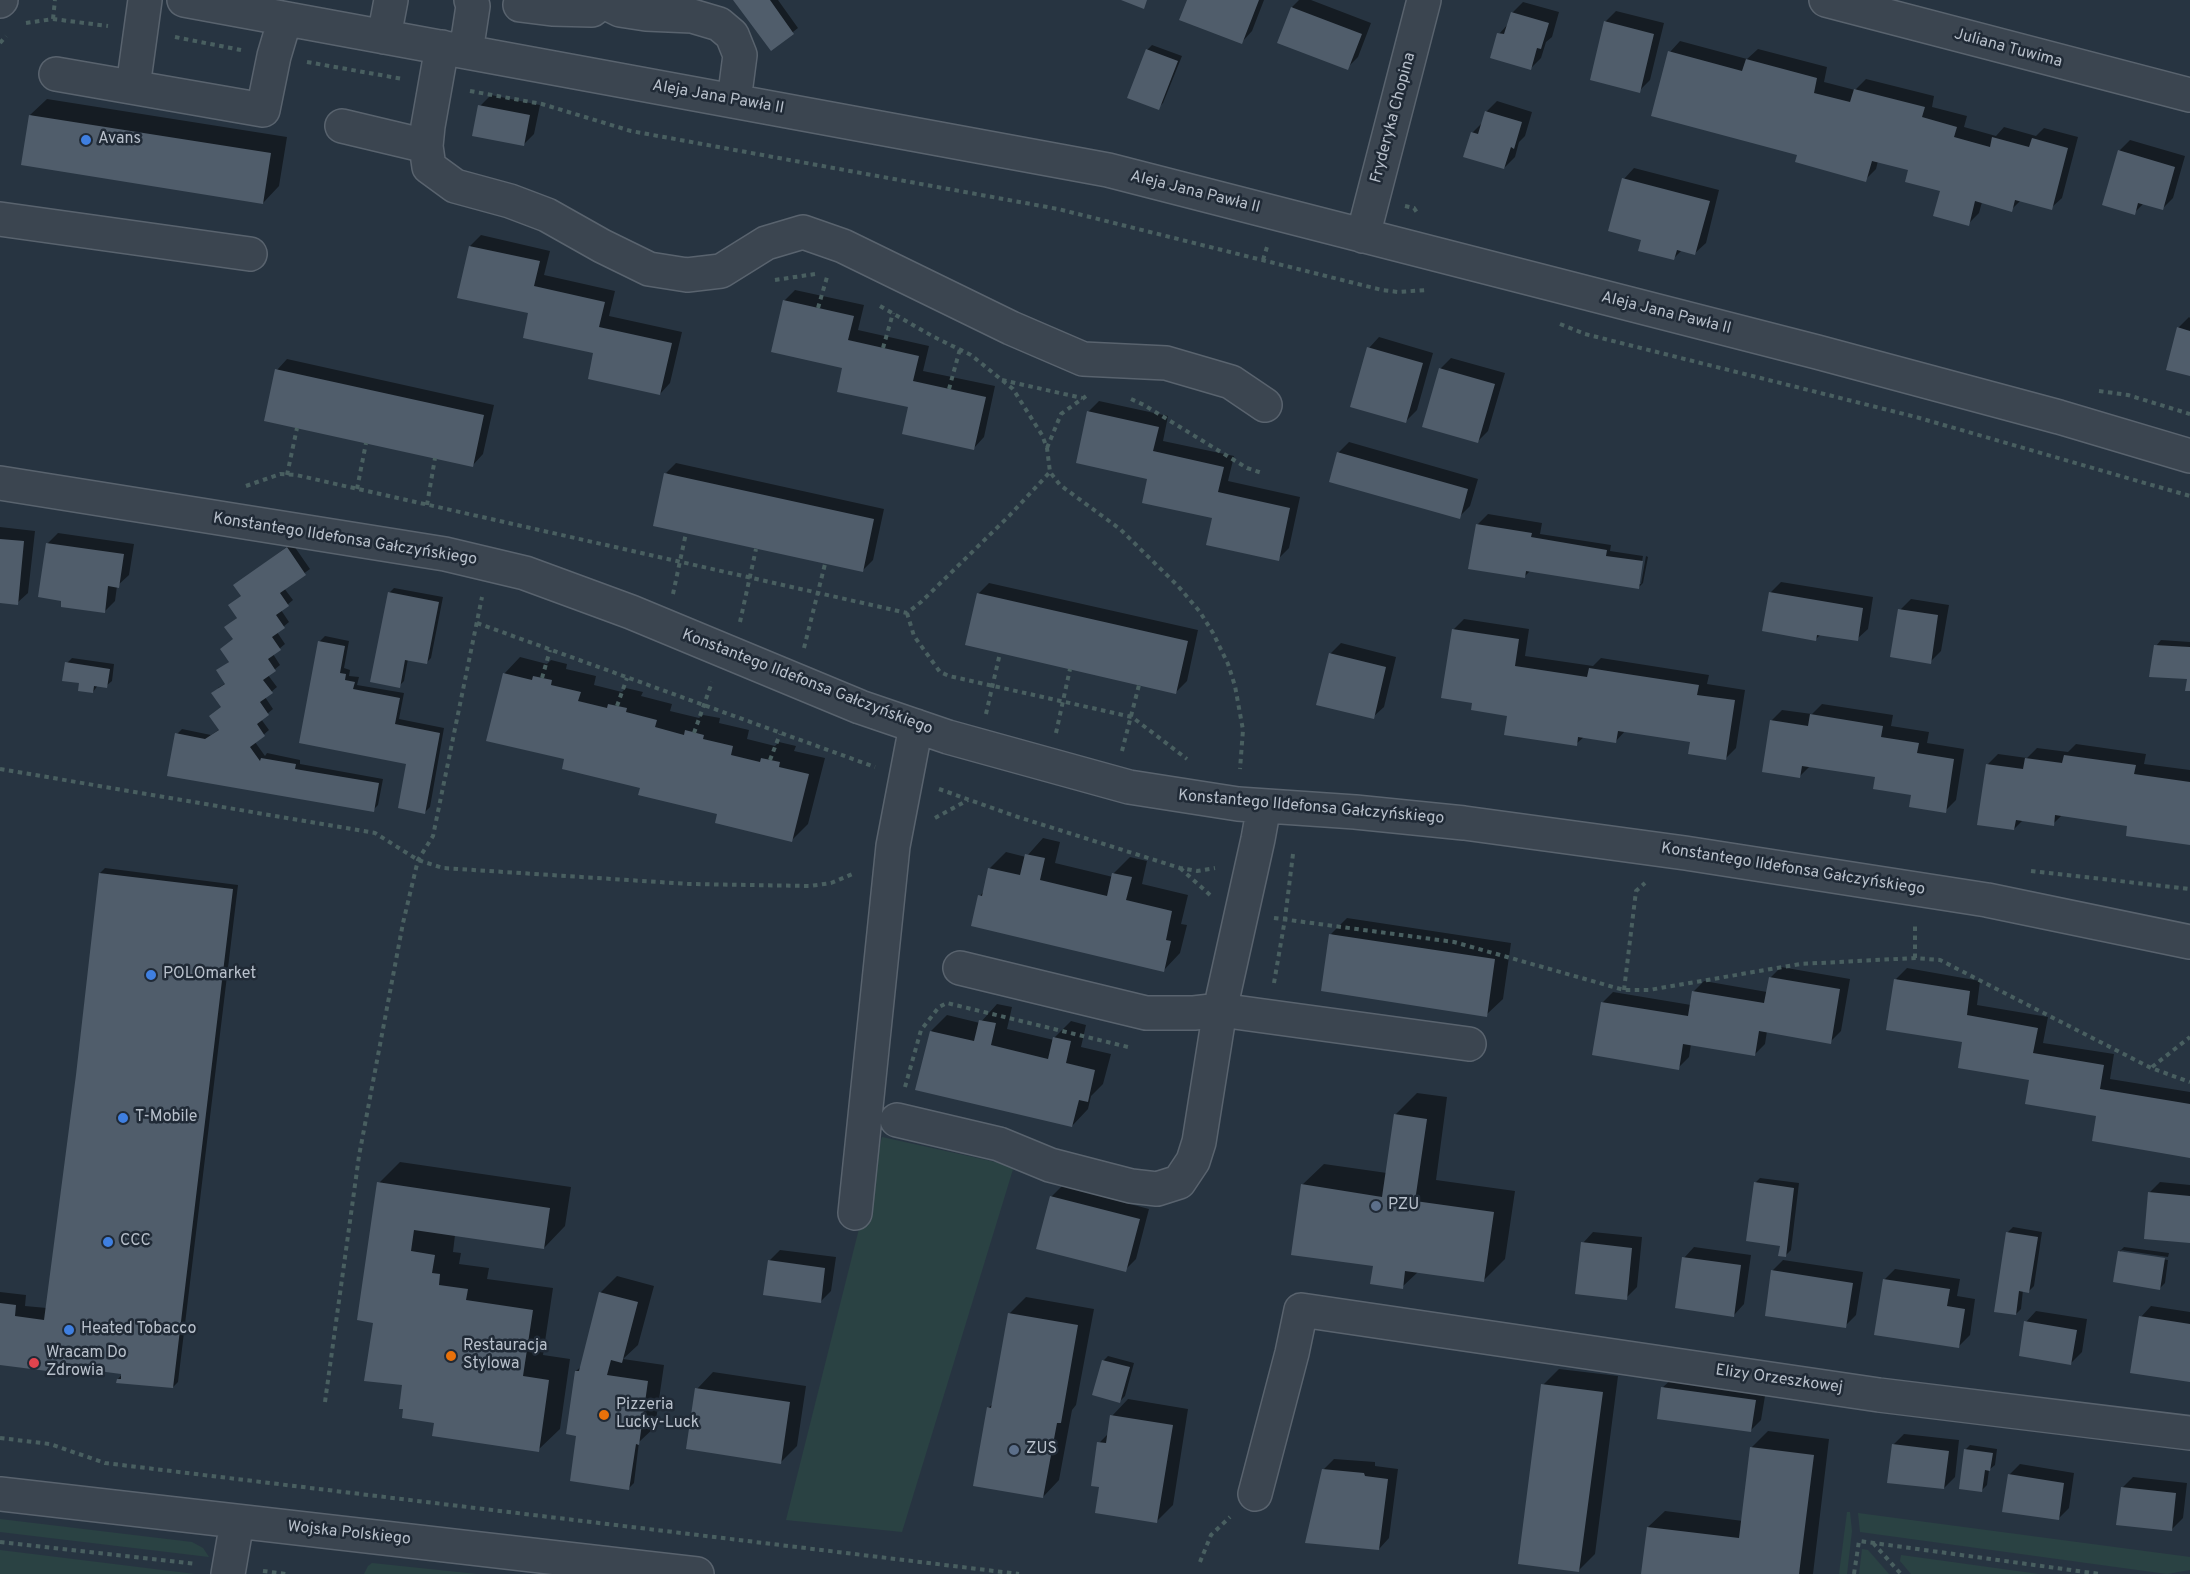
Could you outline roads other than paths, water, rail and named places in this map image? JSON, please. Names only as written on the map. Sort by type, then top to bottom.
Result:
[{"type":"street","name":"Aleja Jana Pawła II","points":[[184,0],[1108,170],[1909,377],[2059,417],[2190,456]]},
{"type":"street","points":[[384,37],[391,0]]},
{"type":"street","name":"Fryderyka Chopina","points":[[1363,236],[1424,0]]},
{"type":"street","name":"Juliana Tuwima","points":[[1826,0],[2190,96]]},
{"type":"street","points":[[734,101],[740,55],[732,35],[708,10],[692,16],[646,14],[620,10],[605,1],[592,10],[552,9],[522,2],[472,3],[454,49],[435,85],[426,146],[429,167],[455,186],[510,201],[547,215],[649,269],[687,275],[721,271],[766,243],[803,232],[843,246],[1011,328],[1083,360],[1166,363],[1232,382],[1265,405]]},
{"type":"street","points":[[133,87],[144,16]]},
{"type":"street","points":[[56,74],[263,110],[274,56],[285,19]]},
{"type":"street","points":[[342,126],[426,146]]},
{"type":"street","points":[[0,219],[250,254]]},
{"type":"street","name":"Konstantego Ildefonsa Gałczyńskiego","points":[[0,483],[445,554],[525,573],[664,626],[860,707],[978,746],[1113,783],[1183,797],[1464,822],[1685,853],[1987,900],[2190,942]]},
{"type":"street","points":[[855,1213],[893,846],[916,726]]},
{"type":"street","points":[[897,1120],[999,1144],[1050,1165],[1131,1186],[1157,1189],[1179,1182],[1193,1161],[1199,1142],[1220,1010],[1264,806]]},
{"type":"street","points":[[960,968],[1146,1013],[1194,1013],[1220,1010],[1469,1044]]},
{"type":"street","name":"Elizy Orzeszkowej","points":[[1255,1494],[1301,1310],[1879,1395],[2190,1433]]},
{"type":"street","name":"Wojska Polskiego","points":[[0,1494],[605,1569],[697,1574]]},
{"type":"street","points":[[228,1571],[237,1522]]},
{"type":"place","name":"Avans","points":[[86,140]]},
{"type":"place","name":"POLOmarket","points":[[151,975]]},
{"type":"place","name":"T-Mobile","points":[[123,1118]]},
{"type":"place","name":"PZU","points":[[1376,1206]]},
{"type":"place","name":"CCC","points":[[108,1242]]},
{"type":"place","name":"Heated Tobacco","points":[[69,1330]]},
{"type":"place","name":"Restauracja Stylowa","points":[[451,1356]]},
{"type":"place","name":"Wracam Do Zdrowia","points":[[34,1363]]},
{"type":"place","name":"Pizzeria Lucky-Luck","points":[[604,1415]]},
{"type":"place","name":"ZUS","points":[[1014,1450]]}]
